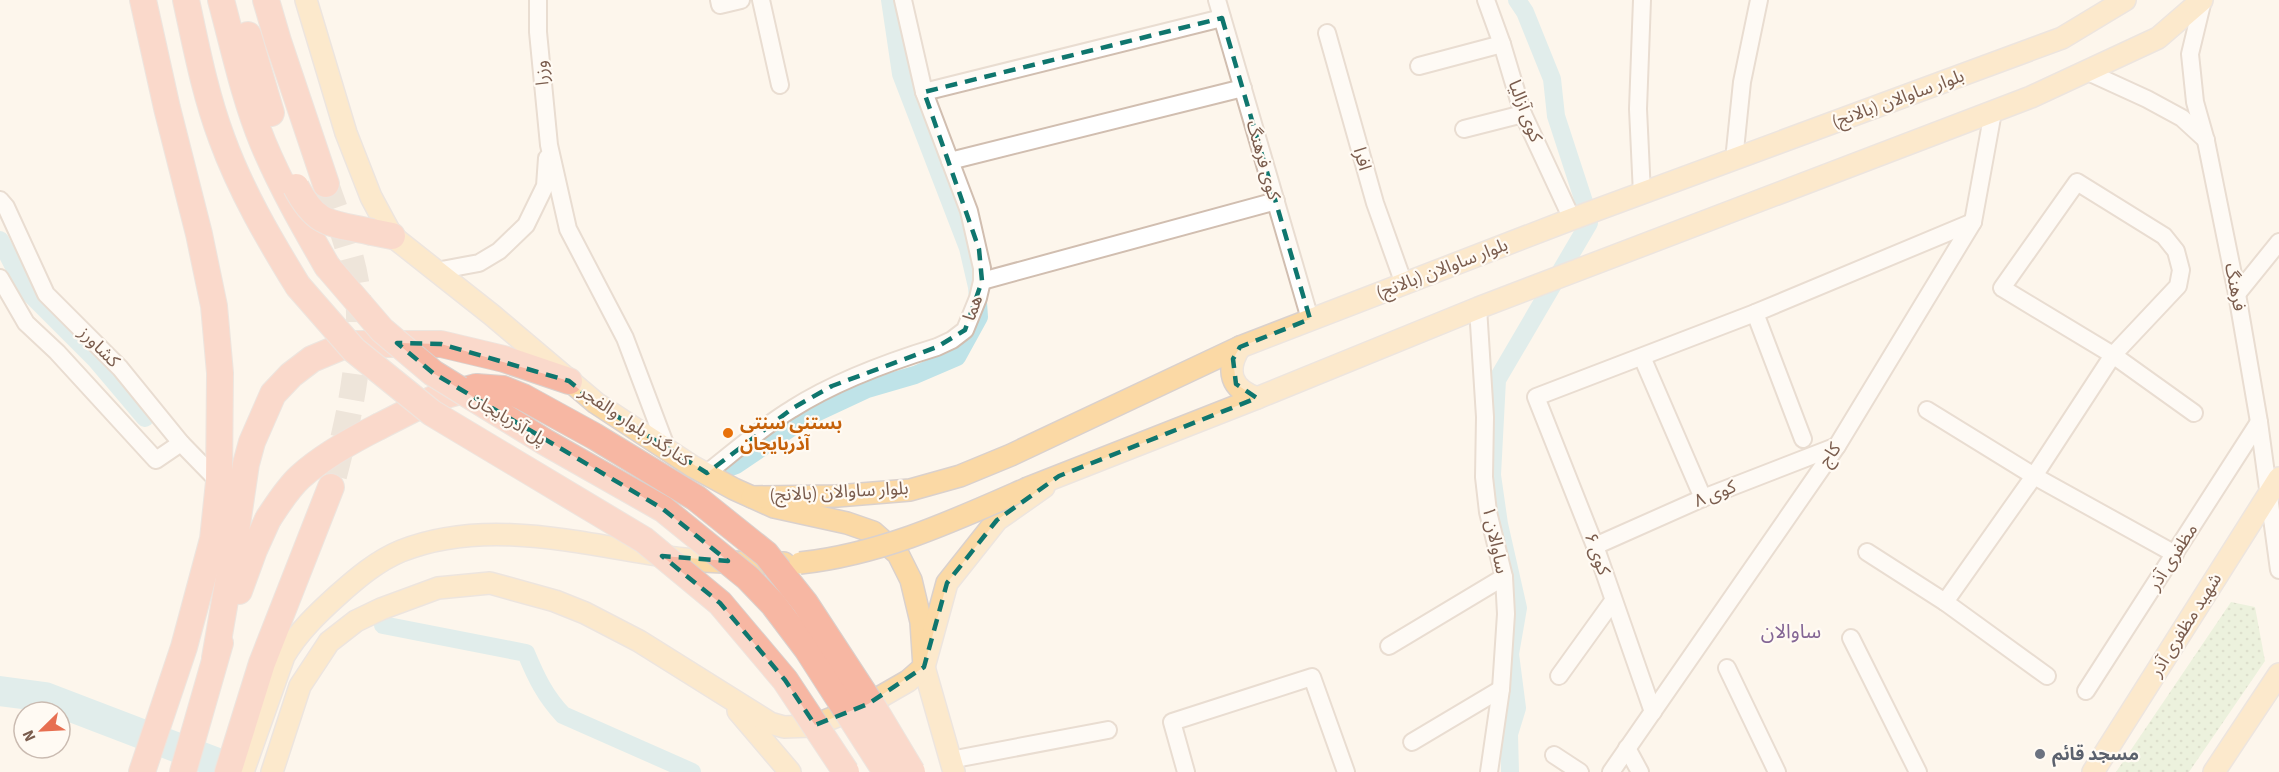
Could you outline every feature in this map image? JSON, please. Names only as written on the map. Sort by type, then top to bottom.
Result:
[{"type":"highway","name":"پل آذربایجان","points":[[186,0],[222,139],[258,219],[298,286],[354,350],[432,412],[644,540],[720,603],[785,680],[846,772]]},
{"type":"highway","name":"پل آذربایجان","points":[[221,0],[262,141],[290,202],[327,266],[374,321],[433,373],[544,442],[663,510],[748,578],[773,604],[807,649],[886,772]]},
{"type":"highway","points":[[238,0],[269,108],[296,187],[306,205],[324,222],[382,234]]},
{"type":"highway","points":[[267,0],[278,41],[326,184]]},
{"type":"highway","points":[[142,772],[184,647],[213,540],[219,482],[220,373],[214,306],[199,234],[167,108],[148,5]]},
{"type":"highway","points":[[215,658],[246,464],[252,442],[273,394],[291,375],[312,359],[348,345],[441,344],[504,359],[569,381]]},
{"type":"highway","points":[[183,772],[215,658],[254,550],[268,519],[283,496],[300,478],[358,437],[435,398],[476,387],[503,389],[546,410],[659,474],[696,498],[766,554],[805,603],[873,707],[912,772]]},
{"type":"highway","points":[[228,772],[276,662],[331,487]]},
{"type":"main road","name":"کنارگذر بلوار والفجر","points":[[306,0],[346,133],[371,196],[382,234],[436,271],[492,315],[596,403],[667,449],[752,497],[790,512],[847,523],[873,532],[898,554],[911,580],[921,622],[924,667],[952,766]]},
{"type":"main road","name":"بلوار ساوالان (بالانج)","points":[[752,497],[837,496],[910,490],[960,476],[1240,347],[1572,219],[2062,38],[2125,0]]},
{"type":"main road","points":[[243,772],[276,662],[304,629],[362,574],[399,552],[433,540],[467,534],[577,542],[687,560],[800,563],[826,560],[868,550],[933,530],[1028,488],[1478,308],[1993,112],[2088,72],[2158,38],[2202,0]]},
{"type":"main road","points":[[1240,347],[1233,359],[1232,372],[1236,384],[1245,394],[1257,398]]},
{"type":"main road","points":[[262,772],[288,696],[305,679],[329,642],[356,621],[438,588],[490,583],[555,601],[585,613],[639,641],[770,723],[784,727],[812,726],[868,704],[908,681],[924,667],[947,583],[997,520],[1059,476]]},
{"type":"main road","name":"شهید مظفری آذر","points":[[2093,772],[2273,487]]},
{"type":"main road","points":[[2214,772],[2279,674]]},
{"type":"main road","points":[[272,772],[305,679]]},
{"type":"main road","points":[[726,696],[772,772]]},
{"type":"main road","points":[[726,696],[790,772]]},
{"type":"street","name":"وزرا","points":[[538,0],[538,32],[549,145]]},
{"type":"street","points":[[719,0],[720,5],[741,0]]},
{"type":"street","points":[[761,0],[780,85]]},
{"type":"street","name":"هما","points":[[707,473],[778,418],[832,386],[952,340],[964,330],[982,281],[979,249],[924,92],[903,0]]},
{"type":"street","name":"کوی فرهنگ","points":[[1217,0],[1310,319]]},
{"type":"street","name":"کوی آزالیا","points":[[1486,0],[1523,114],[1572,219]]},
{"type":"street","points":[[1642,0],[1638,109],[1642,194]]},
{"type":"street","points":[[1734,160],[1742,82],[1759,0]]},
{"type":"street","name":"فرهنگ","points":[[2202,0],[2190,54],[2195,102],[2206,141],[2237,294],[2259,422],[2273,487],[2279,570]]},
{"type":"street","points":[[924,92],[1222,18]]},
{"type":"street","name":"افرا","points":[[1327,33],[1375,203],[1404,284]]},
{"type":"street","points":[[1419,66],[1502,44]]},
{"type":"street","points":[[2088,72],[2182,118],[2206,141]]},
{"type":"street","points":[[950,161],[1243,88]]},
{"type":"street","name":"کاج","points":[[1611,772],[1837,446],[1973,222],[1993,112]]},
{"type":"street","points":[[1464,129],[1523,114]]},
{"type":"street","points":[[436,271],[479,263],[499,251],[526,225],[544,186],[549,145]]},
{"type":"street","points":[[549,145],[568,229],[625,338],[667,449]]},
{"type":"street","points":[[1945,602],[2034,477],[2113,355],[2178,286],[2181,270],[2176,251],[2164,236],[2077,183],[2002,288],[2113,355],[2194,413]]},
{"type":"street","name":"کشاورز","points":[[0,200],[6,207],[46,294],[120,368],[181,443],[219,482]]},
{"type":"street","points":[[982,281],[1276,201]]},
{"type":"street","points":[[1703,498],[1642,357],[1755,313],[1973,222]]},
{"type":"street","points":[[2237,294],[2279,242]]},
{"type":"street","points":[[0,278],[26,323],[57,352],[156,460],[181,443]]},
{"type":"street","name":"ساوالان ۱","points":[[1478,308],[1485,417],[1484,477],[1488,512],[1504,577],[1506,614],[1501,689],[1489,772]]},
{"type":"street","points":[[1755,313],[1803,440]]},
{"type":"street","name":"کوی ۶","points":[[1642,357],[1536,397],[1595,546],[1653,712]]},
{"type":"street","points":[[1927,410],[2034,477],[2175,554]]},
{"type":"street","name":"مظفری آذر","points":[[2086,691],[2259,422]]},
{"type":"street","name":"کوی ۸","points":[[1595,546],[1703,498],[1837,446]]},
{"type":"street","points":[[1867,552],[1945,602],[2047,676]]},
{"type":"street","points":[[1389,646],[1504,577]]},
{"type":"street","points":[[1559,676],[1613,601]]},
{"type":"street","points":[[1851,638],[1918,772]]},
{"type":"street","points":[[1727,668],[1778,772]]},
{"type":"street","points":[[1186,772],[1172,722],[1312,677],[1346,772]]},
{"type":"street","points":[[1412,742],[1501,689]]},
{"type":"street","points":[[952,766],[1108,730]]},
{"type":"street","points":[[1627,748],[1640,772]]},
{"type":"street","points":[[1554,755],[1580,772]]},
{"type":"highlighted area","points":[[1222,18],[1310,319],[1240,347],[1233,359],[1236,384],[1257,398],[1059,476],[997,520],[947,583],[924,667],[868,704],[815,725],[785,680],[720,603],[662,556],[728,561],[663,509],[433,373],[397,343],[441,344],[569,381],[596,403],[707,473],[793,408],[832,386],[937,347],[965,330],[982,281],[979,249],[924,92]]},
{"type":"green space","points":[[2231,602],[2255,607],[2265,661],[2189,772],[2116,772]]},
{"type":"waterway","points":[[712,474],[736,465],[807,417],[867,389],[915,375],[957,357],[979,317],[977,287],[968,248],[901,74],[890,0]]},
{"type":"waterway","points":[[1510,772],[1509,734],[1517,708],[1510,654],[1518,608],[1499,524],[1492,475],[1497,380],[1589,223],[1556,116],[1552,79],[1525,12],[1517,0]]},
{"type":"waterway","points":[[0,240],[26,290],[96,360],[145,418]]},
{"type":"waterway","points":[[383,625],[526,653],[542,686],[563,715],[692,772]]},
{"type":"waterway","points":[[0,691],[45,697],[241,772]]},
{"type":"tunnel","points":[[326,184],[352,264],[359,314],[355,379],[331,487]]},
{"type":"place","name":"بستنی سنتی آذربایجان","points":[[728,433]]},
{"type":"place","name":"مسجد قائم","points":[[2040,754]]},
{"type":"district","name":"ساوالان","points":[[1791,632]]}]
